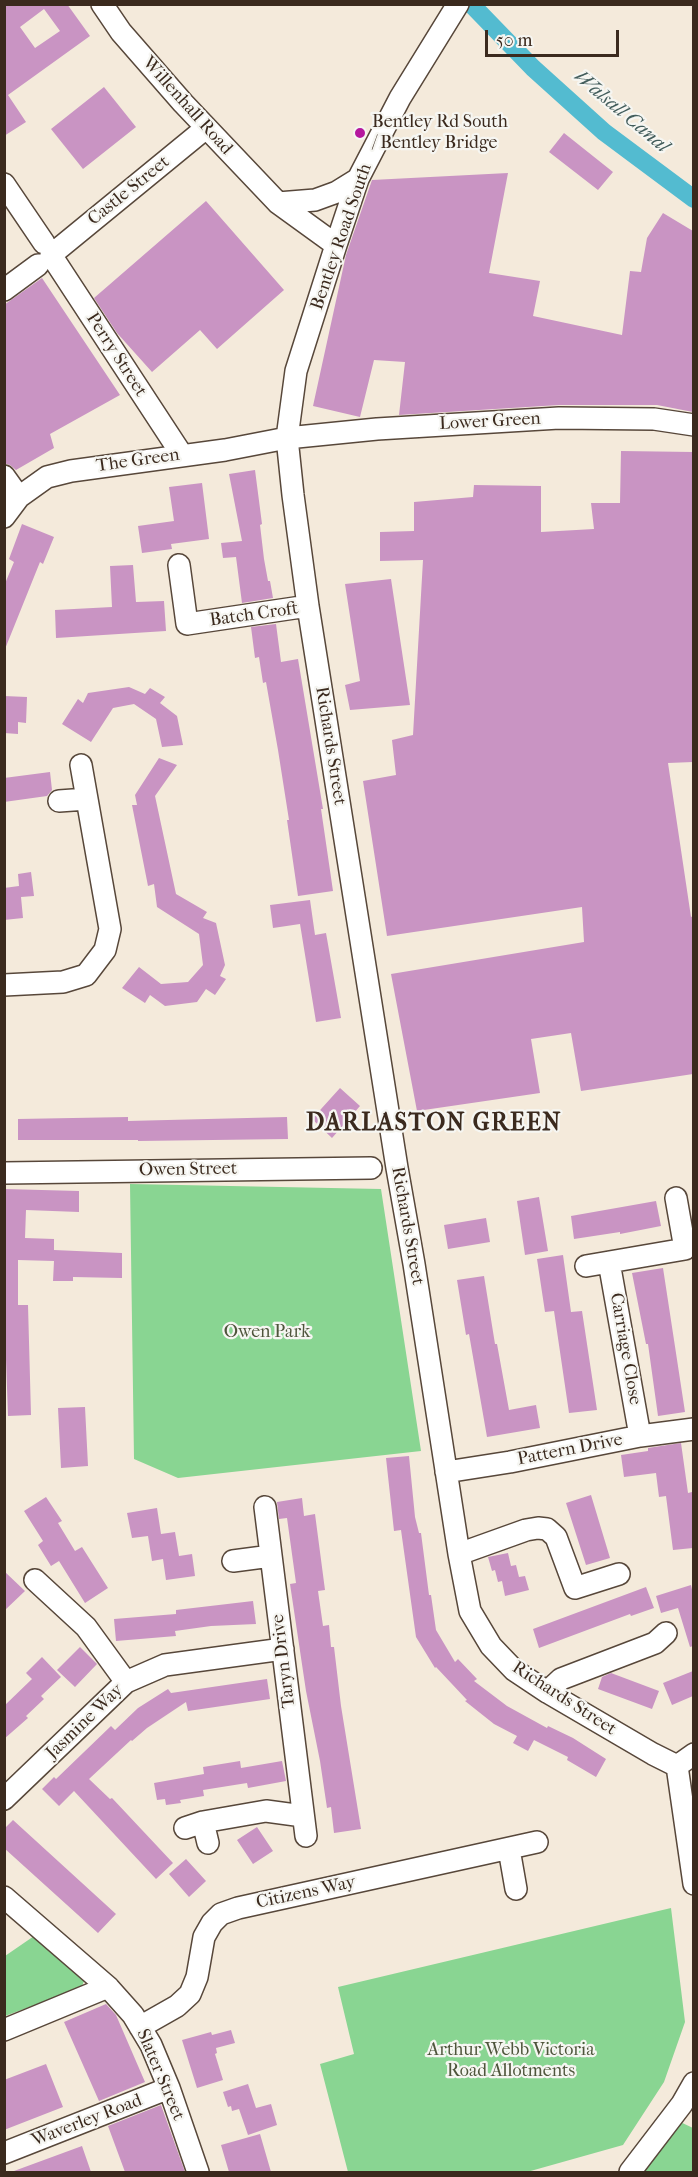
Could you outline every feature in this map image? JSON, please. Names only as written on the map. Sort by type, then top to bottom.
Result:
[{"type":"street","name":"Willenhall Road","points":[[102,4],[121,32],[206,128],[278,203],[336,245]]},
{"type":"street","name":"Bentley Road South","points":[[287,438],[296,371],[358,179],[400,98],[453,11]]},
{"type":"street","name":"Castle Street","points":[[4,290],[44,254],[206,128]]},
{"type":"street","points":[[278,203],[315,200],[337,192],[358,179]]},
{"type":"street","name":"Perry Street","points":[[4,184],[44,254],[182,455]]},
{"type":"street","name":"Lower Green","points":[[287,438],[377,429],[559,418],[654,419],[693,425]]},
{"type":"street","name":"The Green","points":[[4,517],[19,497],[47,477],[71,471],[287,438]]},
{"type":"street","name":"Richards Street","points":[[287,438],[308,606],[470,1611],[491,1646],[514,1670],[653,1755],[685,1760]]},
{"type":"street","points":[[4,476],[19,497]]},
{"type":"street","name":"Batch Croft","points":[[179,565],[187,624],[308,606]]},
{"type":"street","points":[[4,985],[63,982],[86,975],[105,950],[110,929],[81,765]]},
{"type":"street","points":[[59,801],[87,799]]},
{"type":"street","name":"Owen Street","points":[[4,1173],[371,1168]]},
{"type":"street","points":[[585,1266],[685,1249],[676,1198]]},
{"type":"street","name":"Carriage Close","points":[[609,1262],[640,1436]]},
{"type":"street","name":"Pattern Drive","points":[[446,1472],[510,1462],[640,1436],[693,1429]]},
{"type":"street","name":"Taryn Drive","points":[[208,1843],[194,1825],[266,1811],[305,1826],[265,1507]]},
{"type":"street","points":[[459,1554],[526,1530],[538,1528],[548,1530],[556,1537],[574,1588],[619,1574]]},
{"type":"street","points":[[233,1561],[271,1556]]},
{"type":"street","points":[[35,1580],[86,1627],[126,1682]]},
{"type":"street","points":[[547,1692],[561,1679],[655,1643],[666,1633]]},
{"type":"street","name":"Jasmine Way","points":[[4,1799],[126,1682],[165,1665],[283,1649]]},
{"type":"street","points":[[685,1760],[693,1884]]},
{"type":"street","name":"Citizens Way","points":[[140,2027],[177,2006],[190,1994],[197,1977],[204,1937],[212,1923],[221,1914],[238,1908],[537,1842]]},
{"type":"street","points":[[509,1849],[516,1889]]},
{"type":"street","name":"Slater Street","points":[[4,1897],[108,1987],[133,2015],[151,2045],[170,2088],[198,2172]]},
{"type":"street","points":[[4,2030],[108,1987]]},
{"type":"street","points":[[630,2172],[682,2103],[693,2083]]},
{"type":"street","name":"Waverley Road","points":[[4,2153],[170,2088]]},
{"type":"green space","name":"Owen Park","points":[[130,1184],[381,1189],[421,1451],[178,1478],[134,1459]]},
{"type":"green space","name":"Arthur Webb Victoria Road Allotments","points":[[671,1908],[685,2022],[664,2082],[623,2145],[527,2172],[348,2172],[320,2064],[354,2054],[338,1987]]},
{"type":"green space","points":[[37,1934],[86,1977],[81,1988],[5,2016],[5,1956]]},
{"type":"green space","points":[[676,2120],[693,2128],[693,2172],[637,2172]]},
{"type":"building","points":[[4,4],[67,4],[90,36],[8,95],[26,122],[4,136]],"holes":[[[44,9],[60,31],[35,48],[20,27]]]},
{"type":"building","points":[[104,87],[136,127],[83,169],[51,129]]},
{"type":"building","points":[[564,133],[613,172],[598,190],[549,152]]},
{"type":"building","points":[[508,173],[489,273],[540,281],[533,316],[622,335],[630,271],[641,272],[647,238],[663,213],[693,231],[693,412],[657,405],[559,405],[399,415],[405,362],[374,360],[360,417],[313,406],[346,255],[372,180]]},
{"type":"building","points":[[206,201],[284,290],[217,349],[200,330],[152,372],[117,333],[94,298]]},
{"type":"building","points":[[42,278],[120,395],[50,434],[54,448],[16,470],[4,463],[4,305]]},
{"type":"building","points":[[621,451],[693,452],[693,762],[668,763],[691,917],[693,916],[693,1074],[581,1091],[571,1033],[531,1039],[540,1093],[417,1111],[391,974],[584,942],[582,907],[387,936],[363,781],[396,775],[392,740],[413,735],[423,560],[380,561],[380,532],[414,531],[414,502],[473,497],[474,485],[541,486],[541,532],[594,529],[591,503],[620,503]]},
{"type":"building","points":[[255,470],[264,559],[273,598],[242,603],[236,557],[223,558],[221,543],[242,541],[229,474]]},
{"type":"building","points":[[202,483],[209,539],[171,544],[172,549],[142,553],[138,526],[174,521],[169,487]]},
{"type":"building","points":[[22,524],[54,537],[43,564],[40,562],[5,649],[4,586],[14,562],[9,559]]},
{"type":"building","points":[[133,565],[136,602],[164,601],[166,631],[56,638],[55,610],[112,607],[110,566]]},
{"type":"building","points":[[391,579],[410,705],[350,710],[345,685],[360,681],[345,584]]},
{"type":"building","points":[[276,624],[281,662],[298,659],[323,809],[321,809],[333,891],[298,896],[278,750],[266,682],[263,683],[259,657],[255,658],[251,627]]},
{"type":"building","points":[[129,687],[145,694],[150,688],[165,697],[160,703],[177,716],[183,745],[162,747],[156,719],[134,704],[113,708],[91,742],[62,724],[78,699],[83,703],[88,693]]},
{"type":"building","points":[[4,696],[27,697],[26,723],[18,722],[18,734],[4,733]]},
{"type":"building","points":[[159,758],[177,765],[155,796],[176,894],[207,912],[203,918],[216,923],[225,965],[220,976],[226,979],[215,995],[206,989],[197,1002],[165,1006],[150,995],[145,1003],[122,988],[139,967],[161,984],[188,982],[203,965],[199,934],[157,907],[154,884],[148,886],[132,805],[137,805],[135,795]]},
{"type":"building","points":[[50,772],[52,790],[47,796],[4,802],[4,778]]},
{"type":"building","points":[[31,872],[34,896],[21,897],[23,918],[4,920],[4,888],[19,886],[18,874]]},
{"type":"building","points":[[310,900],[315,935],[326,933],[341,1018],[316,1022],[300,924],[273,928],[270,905]]},
{"type":"building","points":[[340,1088],[360,1106],[332,1138],[312,1119]]},
{"type":"building","points":[[128,1117],[128,1121],[287,1117],[288,1139],[18,1140],[18,1119]]},
{"type":"building","points":[[4,1189],[79,1191],[79,1212],[26,1210],[25,1238],[54,1239],[54,1250],[122,1253],[122,1278],[73,1277],[73,1281],[53,1281],[54,1261],[18,1260],[18,1305],[28,1305],[31,1415],[8,1416],[4,1303]]},
{"type":"building","points":[[539,1197],[548,1251],[525,1255],[517,1201]]},
{"type":"building","points":[[656,1201],[661,1226],[620,1234],[620,1232],[574,1239],[571,1216]]},
{"type":"building","points":[[486,1218],[490,1242],[448,1249],[444,1225]]},
{"type":"building","points":[[563,1255],[571,1312],[582,1311],[597,1410],[569,1413],[554,1311],[545,1312],[537,1259]]},
{"type":"building","points":[[663,1268],[685,1412],[658,1416],[648,1344],[646,1344],[632,1273]]},
{"type":"building","points":[[484,1276],[509,1410],[536,1405],[540,1428],[487,1437],[457,1280]]},
{"type":"building","points":[[85,1407],[88,1466],[61,1468],[58,1408]]},
{"type":"building","points":[[681,1443],[688,1493],[692,1492],[693,1548],[673,1550],[666,1496],[659,1497],[656,1473],[624,1477],[621,1455]]},
{"type":"building","points":[[409,1456],[415,1517],[419,1533],[421,1533],[436,1630],[455,1662],[458,1659],[477,1679],[474,1681],[507,1706],[547,1728],[548,1726],[573,1738],[606,1759],[596,1777],[567,1760],[568,1757],[534,1740],[528,1751],[513,1743],[517,1736],[494,1724],[465,1701],[467,1700],[435,1668],[416,1637],[401,1530],[394,1531],[386,1458]]},
{"type":"building","points":[[591,1495],[610,1558],[586,1565],[566,1503]]},
{"type":"building","points":[[46,1497],[62,1521],[58,1523],[75,1551],[82,1547],[108,1588],[85,1603],[59,1561],[51,1566],[38,1545],[43,1541],[24,1511]]},
{"type":"building","points":[[302,1498],[304,1516],[315,1514],[325,1590],[318,1591],[323,1626],[329,1625],[331,1647],[334,1647],[361,1829],[334,1833],[331,1807],[327,1808],[306,1691],[290,1584],[296,1583],[287,1518],[279,1519],[277,1502]]},
{"type":"building","points":[[157,1508],[161,1534],[175,1532],[179,1556],[192,1554],[195,1576],[166,1580],[163,1559],[152,1561],[148,1536],[132,1538],[127,1513]]},
{"type":"building","points":[[508,1553],[511,1566],[516,1565],[519,1577],[525,1576],[529,1590],[505,1596],[502,1581],[498,1582],[488,1557]]},
{"type":"building","points":[[4,1571],[25,1591],[4,1611]]},
{"type":"building","points":[[691,1585],[693,1646],[690,1647],[678,1608],[661,1613],[656,1596]]},
{"type":"building","points":[[646,1587],[654,1608],[631,1616],[630,1614],[539,1648],[533,1629]]},
{"type":"building","points":[[253,1601],[256,1624],[211,1626],[175,1631],[176,1636],[116,1641],[114,1619],[176,1614],[176,1610]]},
{"type":"building","points":[[80,1647],[97,1664],[75,1687],[57,1670]]},
{"type":"building","points":[[42,1657],[61,1677],[41,1696],[44,1699],[26,1716],[28,1718],[4,1739],[4,1706],[32,1679],[26,1673]]},
{"type":"building","points":[[693,1671],[693,1696],[672,1705],[663,1683]]},
{"type":"building","points":[[611,1673],[659,1691],[652,1709],[598,1689],[602,1677]]},
{"type":"building","points":[[267,1679],[270,1699],[188,1711],[186,1702],[131,1740],[89,1779],[110,1799],[112,1798],[173,1863],[156,1879],[74,1791],[59,1806],[42,1789],[54,1777],[56,1779],[111,1726],[115,1730],[138,1708],[168,1689],[171,1693]]},
{"type":"building","points":[[240,1761],[241,1768],[282,1761],[286,1781],[248,1788],[247,1783],[203,1790],[204,1796],[180,1800],[181,1803],[166,1805],[165,1799],[157,1800],[154,1783],[204,1774],[203,1767]]},
{"type":"building","points":[[13,1820],[116,1914],[98,1933],[4,1848],[4,1829]]},
{"type":"building","points":[[257,1827],[273,1851],[253,1864],[237,1840]]},
{"type":"building","points":[[186,1859],[206,1881],[189,1897],[169,1874]]},
{"type":"building","points":[[106,2004],[116,2015],[145,2082],[99,2101],[64,2022]]},
{"type":"building","points":[[231,2030],[235,2043],[216,2048],[217,2053],[215,2054],[223,2080],[197,2088],[182,2040],[211,2032],[212,2035]]},
{"type":"building","points":[[46,2064],[63,2107],[4,2130],[4,2080]]},
{"type":"building","points":[[248,2084],[256,2108],[271,2104],[277,2125],[248,2135],[239,2109],[232,2111],[231,2106],[228,2107],[223,2092]]},
{"type":"building","points":[[161,2105],[185,2172],[125,2172],[108,2126]]},
{"type":"building","points":[[260,2134],[271,2172],[229,2172],[221,2145]]},
{"type":"building","points":[[82,2146],[91,2172],[14,2171]]},
{"type":"waterway","name":"Walsall Canal","points":[[471,4],[533,68],[604,132],[694,199]]},
{"type":"place","name":"Bentley Rd South / Bentley Bridge","points":[[360,133]]},
{"type":"district","name":"DARLASTON GREEN","points":[[434,1124]]}]
